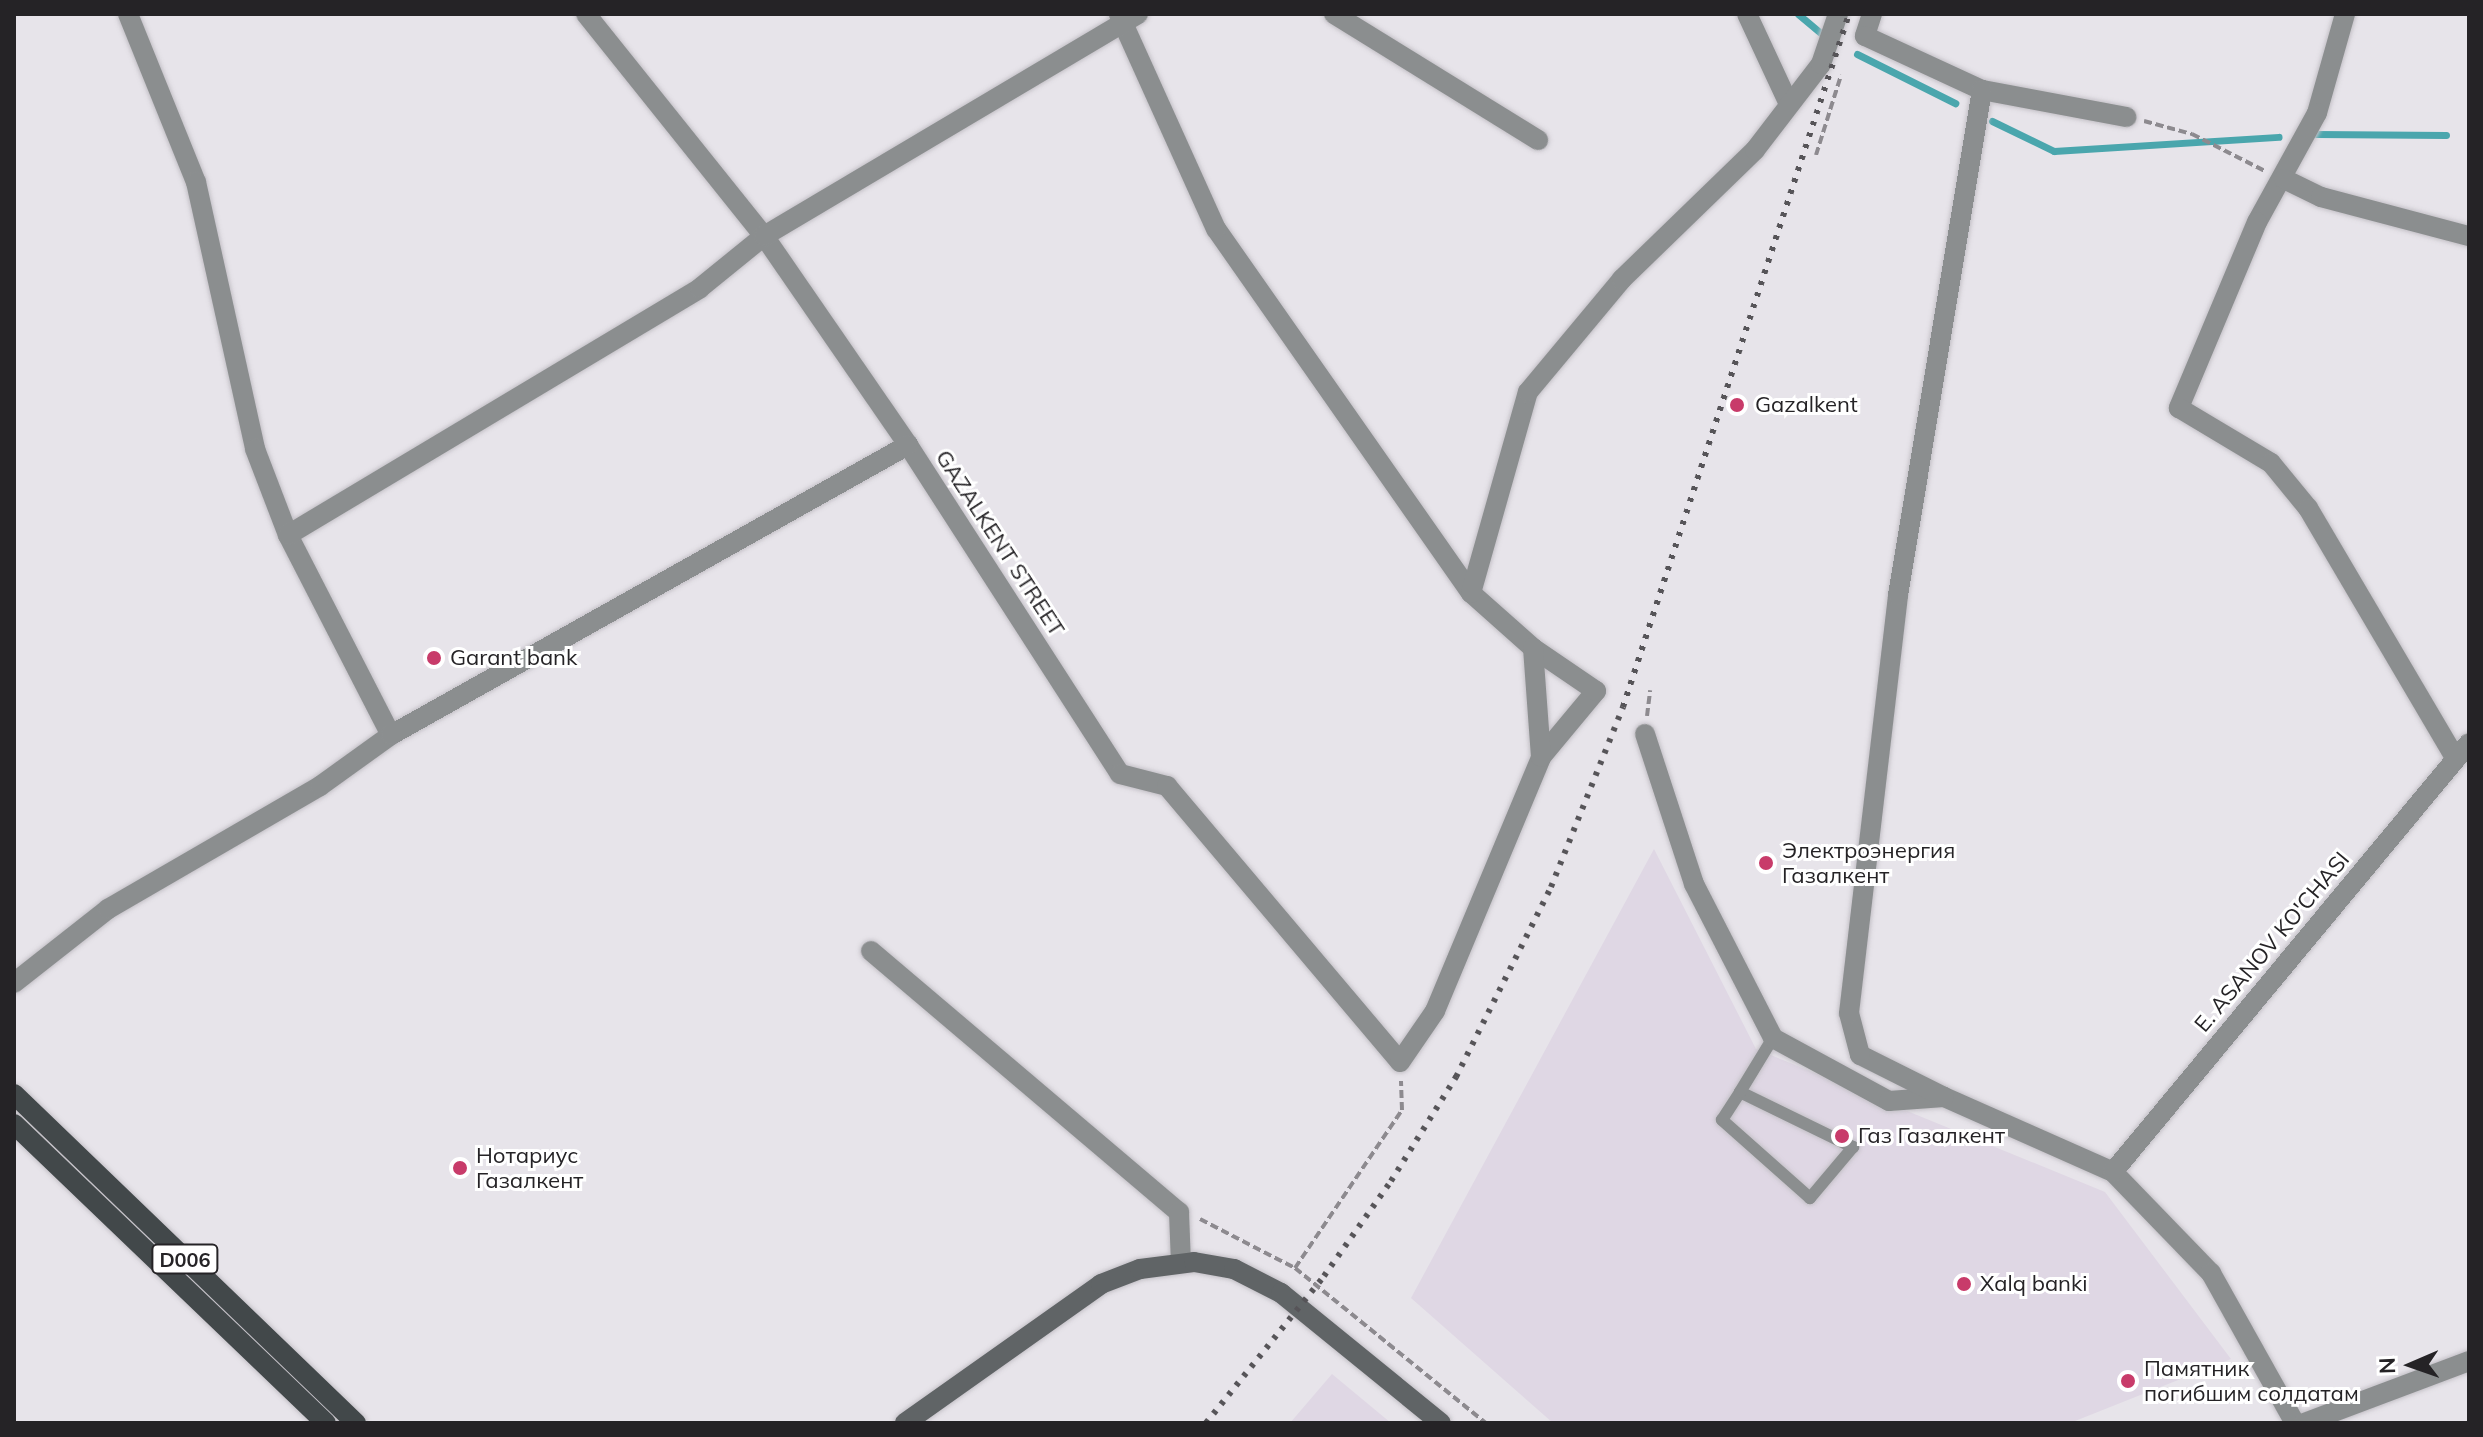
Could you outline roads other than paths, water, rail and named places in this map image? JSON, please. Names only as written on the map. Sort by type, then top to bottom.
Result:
[{"type":"main road","name":"D006","points":[[14,1094],[356,1423]]},
{"type":"main road","name":"D006","points":[[14,1124],[326,1423]]},
{"type":"main road","points":[[905,1423],[922,1415],[1089,1291],[1140,1269],[1181,1263],[1234,1269],[1281,1293],[1441,1423]]},
{"type":"street","points":[[128,14],[196,182],[255,449],[288,535],[391,735]]},
{"type":"street","name":"GAZALKENT STREET","points":[[586,14],[764,236],[908,445],[1120,774],[1167,786],[1400,1062],[1435,1011],[1541,757]]},
{"type":"street","points":[[1334,14],[1538,140]]},
{"type":"street","points":[[1747,14],[1789,104]]},
{"type":"street","points":[[1471,593],[1528,392],[1622,279],[1755,150],[1821,64],[1838,14]]},
{"type":"street","points":[[1872,14],[1865,36],[1982,90],[2126,117]]},
{"type":"street","points":[[2345,14],[2317,113],[2284,179],[2257,222],[2179,408],[2271,463],[2308,508],[2462,751]]},
{"type":"street","points":[[288,535],[700,288],[764,236],[1127,17],[1216,229],[1471,593],[1533,648],[1596,691],[1541,757]]},
{"type":"street","points":[[1982,90],[1898,595],[1849,1013],[1860,1055],[1944,1097],[2113,1172],[2211,1273],[2295,1423]]},
{"type":"street","points":[[2284,179],[2321,197],[2469,236]]},
{"type":"street","points":[[14,983],[108,909],[320,786],[391,735],[908,445]]},
{"type":"street","points":[[1533,648],[1541,757]]},
{"type":"street","points":[[1645,734],[1694,884],[1773,1038],[1889,1101],[1944,1097]]},
{"type":"street","name":"E. ASANOV KO'CHASI","points":[[2113,1172],[2462,751]]},
{"type":"street","points":[[871,951],[1179,1212],[1181,1263]]},
{"type":"street","points":[[2304,1423],[2469,1361]]},
{"type":"lane","points":[[1740,1092],[1853,1147],[1810,1198],[1722,1120],[1773,1038]]},
{"type":"waterway","points":[[1798,14],[1824,36]]},
{"type":"waterway","points":[[1857,54],[1955,103]]},
{"type":"waterway","points":[[1992,121],[2054,151],[2279,137]]},
{"type":"waterway","points":[[2316,134],[2446,135]]},
{"type":"railway","points":[[1206,1423],[1324,1276],[1391,1181],[1456,1077],[1551,887],[1623,707],[1849,14]]},
{"type":"place","name":"Gazalkent","points":[[1737,405]]},
{"type":"place","name":"Garant bank","points":[[434,658]]},
{"type":"place","name":"Электроэнергия Газалкент","points":[[1766,863]]},
{"type":"place","name":"Газ Газалкент","points":[[1842,1136]]},
{"type":"place","name":"Нотариус Газалкент","points":[[460,1168]]},
{"type":"place","name":"Xalq banki","points":[[1964,1284]]},
{"type":"place","name":"Памятник погибшим солдатам","points":[[2128,1381]]}]
